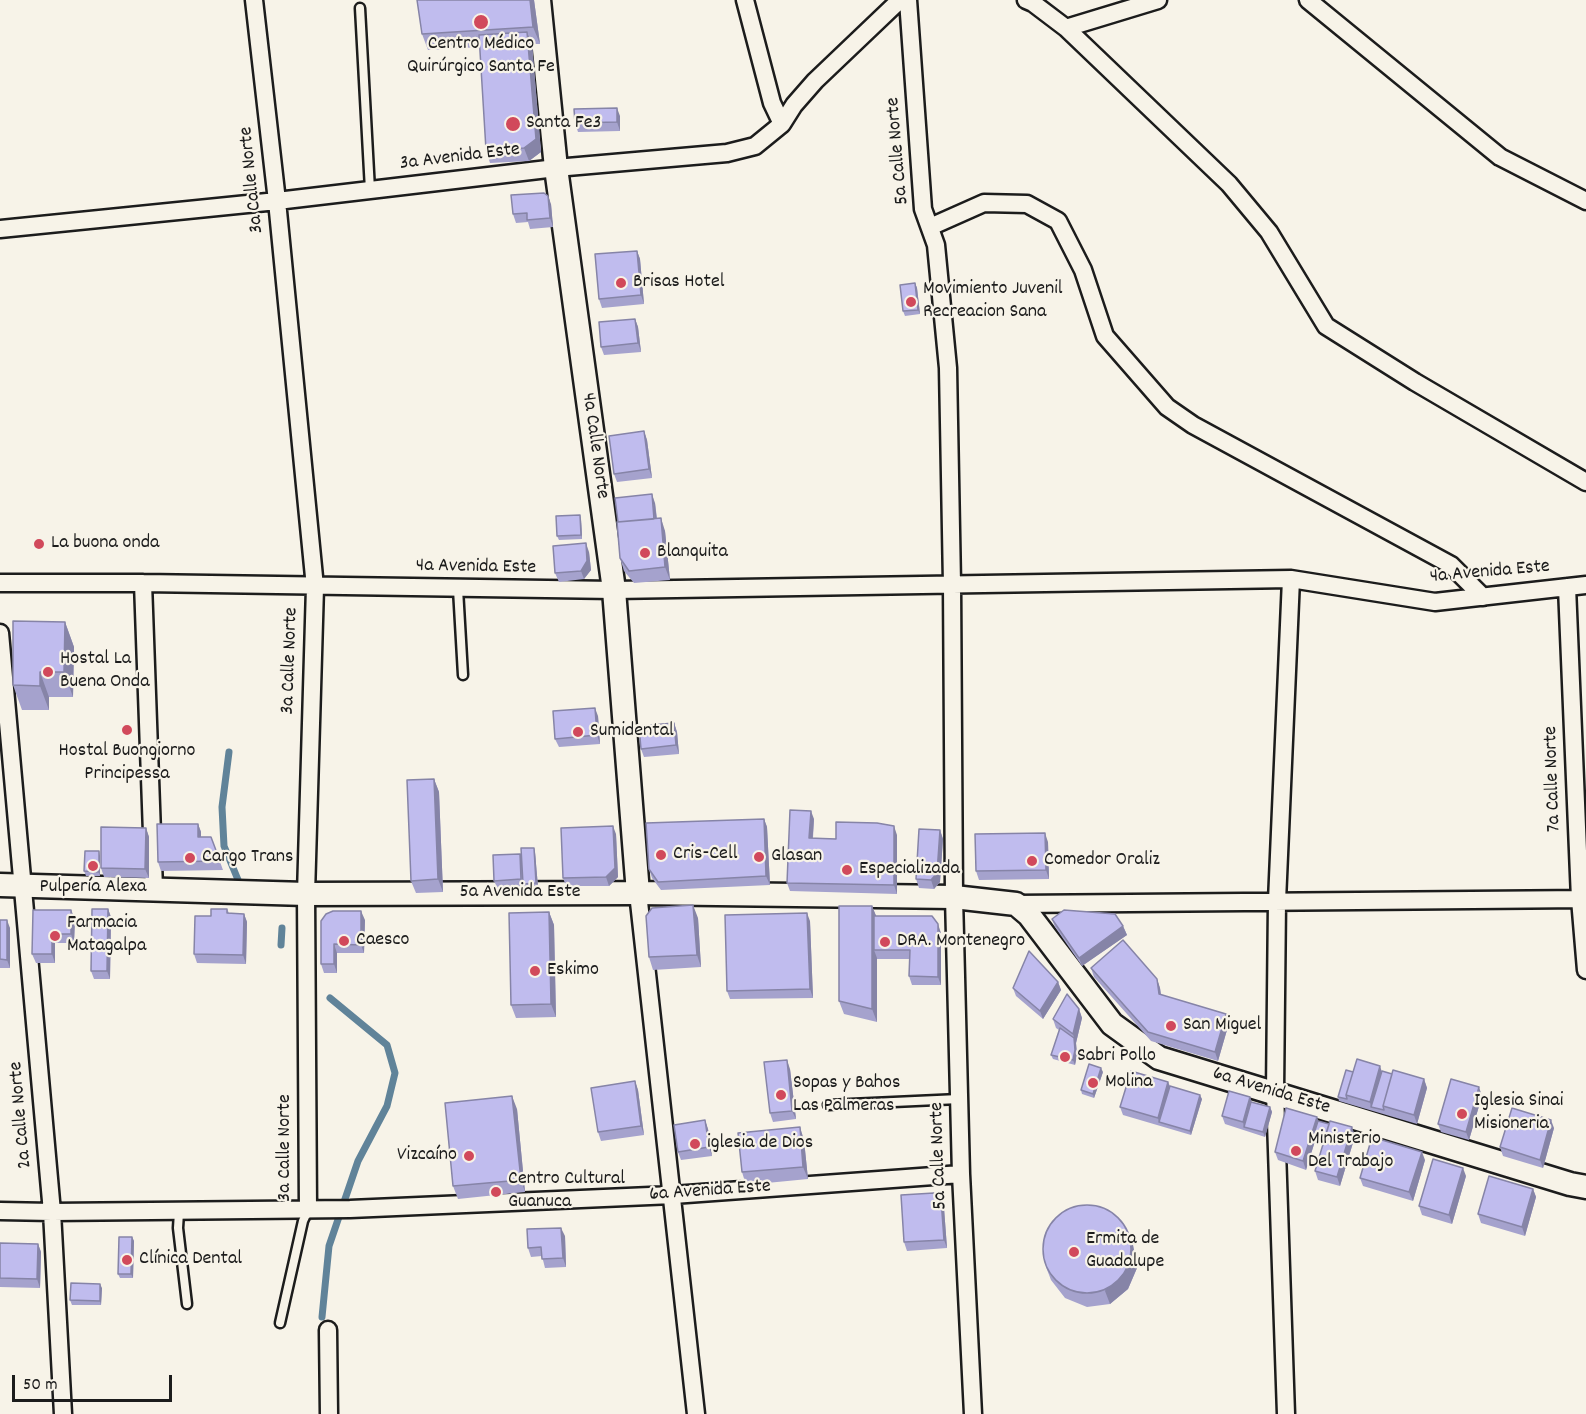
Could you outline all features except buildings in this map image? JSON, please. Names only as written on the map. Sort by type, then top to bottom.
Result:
[{"type":"street","name":"3a Calle Norte","points":[[254,0],[277,201],[315,587],[306,894],[308,1210]]},
{"type":"street","name":"4a Calle Norte","points":[[540,0],[556,168],[614,590],[638,893]]},
{"type":"street","points":[[745,0],[772,103],[782,124]]},
{"type":"street","name":"3a Avenida Este","points":[[0,229],[277,201],[556,168],[727,153],[755,146],[782,124],[794,105],[815,81],[900,0]]},
{"type":"street","name":"5a Calle Norte","points":[[908,0],[923,208],[936,245],[948,368],[954,897],[961,1174],[973,1414]]},
{"type":"street","points":[[1026,0],[1066,28],[1229,184],[1269,232],[1326,326],[1414,382],[1586,482]]},
{"type":"street","points":[[1066,28],[1158,0]]},
{"type":"street","points":[[1308,0],[1500,157],[1586,201]]},
{"type":"street","points":[[930,227],[984,203],[1027,204],[1058,220],[1083,270],[1105,336],[1167,407],[1204,430],[1451,565],[1483,597]]},
{"type":"street","points":[[1286,1414],[1275,1092],[1277,901],[1291,579]]},
{"type":"street","name":"4a Avenida Este","points":[[0,583],[614,590],[1291,579],[1436,602],[1586,585]]},
{"type":"street","points":[[143,583],[154,889]]},
{"type":"street","name":"7a Calle Norte","points":[[1567,587],[1580,738],[1586,970]]},
{"type":"street","name":"2a Calle Norte","points":[[0,633],[52,1212],[63,1414]]},
{"type":"street","name":"5a Avenida Este","points":[[0,885],[306,894],[638,893],[954,897],[1016,904]]},
{"type":"street","points":[[638,893],[696,1414]]},
{"type":"street","points":[[1016,904],[1583,899]]},
{"type":"street","name":"6a Avenida Este","points":[[1016,904],[1029,915],[1112,1024],[1159,1058],[1559,1181],[1586,1187]]},
{"type":"street","name":"6a Avenida Este","points":[[0,1210],[52,1212],[328,1210],[673,1195],[961,1174]]},
{"type":"street","points":[[328,1330],[329,1414]]},
{"type":"lane","points":[[360,8],[370,190]]},
{"type":"lane","points":[[458,589],[463,675]]},
{"type":"lane","points":[[828,1105],[959,1099]]},
{"type":"lane","name":"3a Calle Norte","points":[[280,1323],[303,1221],[308,1210]]},
{"type":"lane","points":[[179,1212],[178,1228],[188,1304]]},
{"type":"waterway","points":[[229,752],[222,807],[224,846],[241,887]]},
{"type":"waterway","points":[[281,945],[282,928]]},
{"type":"waterway","points":[[322,1317],[329,1246],[358,1161],[387,1106],[395,1073],[387,1045],[330,998]]},
{"type":"place","name":"Centro Médico Quirúrgico Santa Fe","points":[[481,22]]},
{"type":"place","name":"Santa Fe3","points":[[513,124]]},
{"type":"place","name":"Brisas Hotel","points":[[621,283]]},
{"type":"place","name":"Movimiento Juvenil Recreacion Sana","points":[[911,302]]},
{"type":"place","name":"La buona onda","points":[[39,544]]},
{"type":"place","name":"Blanquita","points":[[645,553]]},
{"type":"place","name":"Hostal La Buena Onda","points":[[48,672]]},
{"type":"place","name":"Hostal Buongiorno Principessa","points":[[127,730]]},
{"type":"place","name":"Sumidental","points":[[578,732]]},
{"type":"place","name":"Cris-Cell","points":[[661,855]]},
{"type":"place","name":"Glasan","points":[[759,857]]},
{"type":"place","name":"Cargo Trans","points":[[190,858]]},
{"type":"place","name":"Comedor Oraliz","points":[[1032,861]]},
{"type":"place","name":"Pulpería Alexa","points":[[93,866]]},
{"type":"place","name":"Especializada","points":[[847,870]]},
{"type":"place","name":"Farmacia Matagalpa","points":[[55,936]]},
{"type":"place","name":"Caesco","points":[[344,941]]},
{"type":"place","name":"DRA. Montenegro","points":[[885,942]]},
{"type":"place","name":"Eskimo","points":[[535,971]]},
{"type":"place","name":"San Miguel","points":[[1171,1026]]},
{"type":"place","name":"Sabri Pollo","points":[[1065,1057]]},
{"type":"place","name":"Molina","points":[[1093,1083]]},
{"type":"place","name":"Sopas y Bahos Las Palmeras","points":[[781,1095]]},
{"type":"place","name":"Iglesia Sinai Misioneria","points":[[1462,1114]]},
{"type":"place","name":"iglesia de Dios","points":[[695,1144]]},
{"type":"place","name":"Ministerio Del Trabajo","points":[[1296,1151]]},
{"type":"place","name":"Vizcaíno","points":[[469,1156]]},
{"type":"place","name":"Centro Cultural Guanuca","points":[[496,1192]]},
{"type":"place","name":"Ermita de Guadalupe","points":[[1074,1252]]},
{"type":"place","name":"Clínica Dental","points":[[127,1260]]}]
